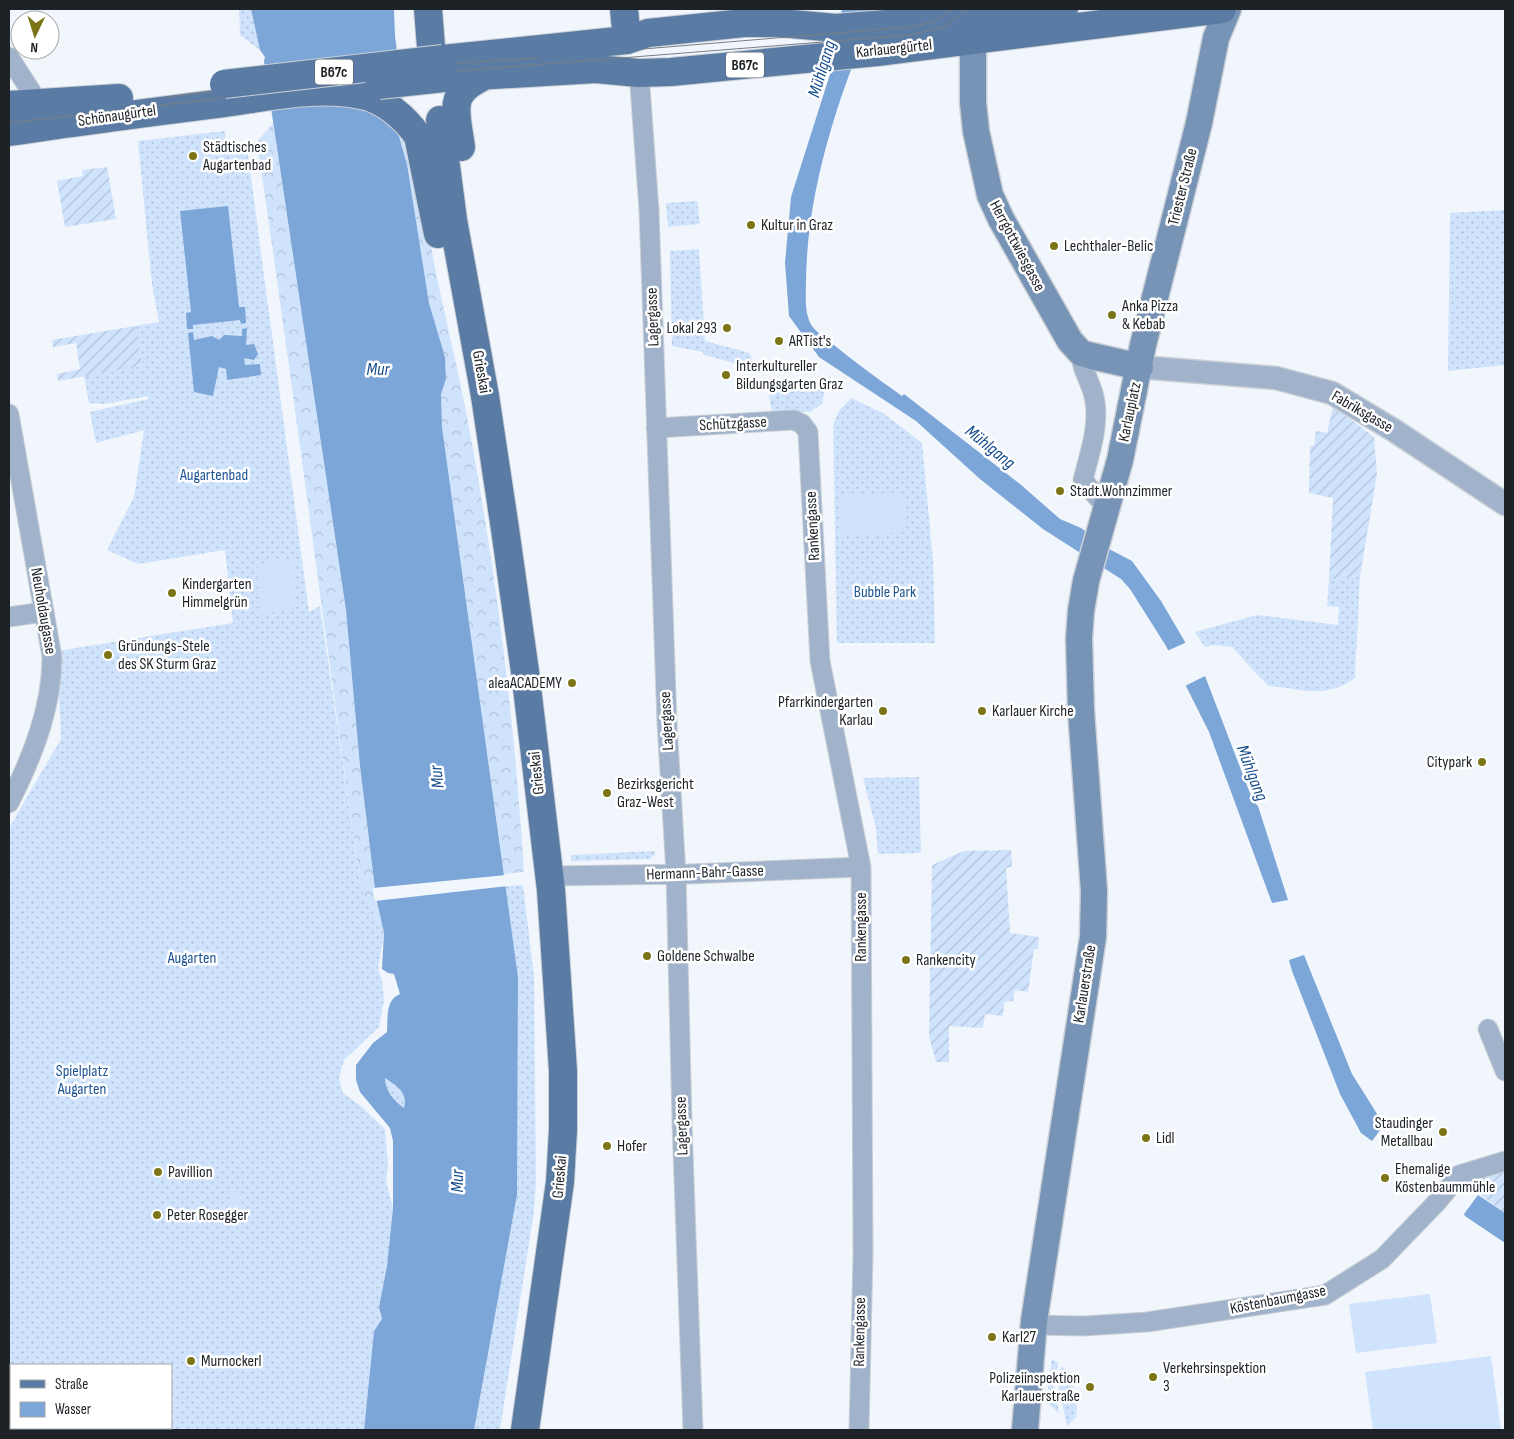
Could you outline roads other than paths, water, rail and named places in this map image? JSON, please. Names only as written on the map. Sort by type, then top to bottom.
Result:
[{"type":"main road","name":"Grieskai","points":[[428,9],[439,84],[453,220],[485,396],[525,670],[549,876],[562,1071],[563,1130],[560,1182],[525,1430]]},
{"type":"main road","points":[[624,9],[627,40]]},
{"type":"main road","name":"Karlauergürtel","points":[[439,84],[486,74],[596,69],[639,73],[671,72],[864,52],[973,23],[1064,9]]},
{"type":"main road","name":"Karlauergürtel","points":[[439,84],[627,40],[648,33],[744,23],[780,23],[836,28],[874,25],[973,23],[1222,9]]},
{"type":"main road","name":"Triester Straße","points":[[1140,366],[1145,337],[1202,109],[1216,38],[1228,9]]},
{"type":"main road","name":"Herrgottwiesgasse","points":[[973,23],[973,102],[976,131],[990,195],[1001,219],[1063,332],[1081,353]]},
{"type":"main road","points":[[485,396],[491,359],[490,333],[464,178],[456,107],[461,92],[469,83],[486,74]]},
{"type":"main road","name":"B67c","points":[[225,94],[318,92],[439,84]]},
{"type":"main road","name":"B67c","points":[[225,94],[439,84]]},
{"type":"main road","points":[[318,92],[362,95],[395,112],[410,124],[418,136],[441,249],[472,372],[485,396]]},
{"type":"main road","name":"Schönaugürtel","points":[[21,105],[150,94],[225,94]]},
{"type":"main road","name":"Schönaugürtel","points":[[9,132],[101,118],[225,94]]},
{"type":"main road","name":"Karlauplatz","points":[[1081,353],[1140,366],[1120,460],[1098,537]]},
{"type":"main road","name":"Karlauerstraße","points":[[1025,1430],[1034,1325],[1093,936],[1094,891],[1083,750],[1079,638],[1081,611],[1098,537]]},
{"type":"street","points":[[9,57],[34,96],[21,105]]},
{"type":"street","name":"Lagergasse","points":[[639,73],[649,210],[667,723],[676,874],[682,1123],[694,1430]]},
{"type":"street","name":"Karlauplatz","points":[[1081,353],[1081,364],[1095,401],[1092,443],[1083,480],[1098,498],[1108,502]]},
{"type":"street","name":"Fabriksgasse","points":[[1140,366],[1276,378],[1332,393],[1395,431],[1505,504]]},
{"type":"street","name":"Neuholdaugasse","points":[[9,414],[52,657],[52,672],[36,745],[9,803]]},
{"type":"street","name":"Schützgasse","points":[[656,428],[794,420],[806,428]]},
{"type":"street","name":"Rankengasse","points":[[806,428],[809,437],[820,661],[861,867],[862,1253],[859,1430]]},
{"type":"street","points":[[9,617],[44,612]]},
{"type":"street","name":"Hermann-Bahr-Gasse","points":[[549,876],[676,874],[861,867]]},
{"type":"street","points":[[1488,1029],[1505,1071]]},
{"type":"street","name":"Köstenbaumgasse","points":[[1034,1325],[1084,1326],[1147,1322],[1325,1295],[1382,1259],[1437,1202],[1459,1175],[1505,1161]]},
{"type":"water","name":"Mur","points":[[251,9],[394,9],[395,36],[403,96],[396,126],[407,164],[429,303],[445,357],[446,379],[441,394],[442,427],[518,977],[517,1195],[474,1430],[364,1430],[374,1331],[382,1319],[379,1307],[387,1266],[393,1208],[393,1141],[390,1128],[360,1092],[356,1080],[356,1065],[373,1043],[387,1032],[390,1005],[395,997],[400,994],[394,974],[382,969],[384,933],[376,897],[360,766],[346,610],[264,61],[265,57],[260,50]],"holes":[[[385,1078],[403,1094],[404,1108],[388,1091]]]},
{"type":"water","name":"Mühlgang","points":[[842,9],[875,9],[838,108],[827,142],[819,177],[812,211],[808,247],[806,299],[809,321],[818,332],[847,356],[902,396],[904,394],[1020,484],[1060,519],[1081,528],[1111,550],[1132,561],[1161,601],[1205,676],[1253,801],[1258,806],[1288,900],[1272,903],[1209,732],[1166,646],[1130,589],[1121,579],[1043,529],[980,479],[916,421],[819,357],[789,316],[785,263],[791,197],[831,71]]},
{"type":"water","points":[[228,206],[239,307],[245,307],[246,323],[241,324],[240,320],[193,325],[193,329],[187,329],[186,313],[191,312],[180,211]]},
{"type":"water","points":[[247,328],[246,345],[254,344],[258,354],[254,360],[244,358],[245,365],[260,364],[261,375],[227,380],[226,369],[219,367],[213,396],[194,392],[188,333],[193,332],[194,340],[212,336],[219,340],[224,335],[242,336],[242,329]]},
{"type":"water","points":[[1304,955],[1352,1074],[1384,1125],[1372,1141],[1361,1133],[1340,1094],[1292,971],[1289,960]]},
{"type":"water","points":[[1478,1195],[1505,1213],[1505,1243],[1465,1216],[1464,1214]]},
{"type":"tram line","points":[[643,49],[909,27],[934,22],[953,9]]},
{"type":"tram line","points":[[9,123],[444,72],[911,35],[946,26],[967,9]]},
{"type":"tram line","points":[[168,97],[443,64],[538,58]]},
{"type":"place","name":"Städtisches Augartenbad","points":[[193,156]]},
{"type":"place","name":"Kultur in Graz","points":[[751,225]]},
{"type":"place","name":"Lechthaler-Belic","points":[[1054,246]]},
{"type":"place","name":"Anka Pizza & Kebab","points":[[1112,315]]},
{"type":"place","name":"Lokal 293","points":[[727,328]]},
{"type":"place","name":"ARTist's","points":[[779,341]]},
{"type":"place","name":"Interkultureller Bildungsgarten Graz","points":[[726,375]]},
{"type":"place","name":"Stadt.Wohnzimmer","points":[[1060,491]]},
{"type":"place","name":"Kindergarten Himmelgrün","points":[[172,593]]},
{"type":"place","name":"Gründungs-Stele des SK Sturm Graz","points":[[108,655]]},
{"type":"place","name":"aleaACADEMY","points":[[572,683]]},
{"type":"place","name":"Pfarrkindergarten Karlau","points":[[883,711]]},
{"type":"place","name":"Karlauer Kirche","points":[[982,711]]},
{"type":"place","name":"Citypark","points":[[1482,762]]},
{"type":"place","name":"Bezirksgericht Graz-West","points":[[607,793]]},
{"type":"place","name":"Goldene Schwalbe","points":[[647,956]]},
{"type":"place","name":"Rankencity","points":[[906,960]]},
{"type":"place","name":"Staudinger Metallbau","points":[[1443,1132]]},
{"type":"place","name":"Lidl","points":[[1146,1138]]},
{"type":"place","name":"Hofer","points":[[607,1146]]},
{"type":"place","name":"Pavillion","points":[[158,1172]]},
{"type":"place","name":"Ehemalige Köstenbaummühle","points":[[1385,1178]]},
{"type":"place","name":"Peter Rosegger","points":[[157,1215]]},
{"type":"place","name":"Karl27","points":[[992,1337]]},
{"type":"place","name":"Murnockerl","points":[[191,1361]]},
{"type":"place","name":"Verkehrsinspektion 3","points":[[1153,1377]]},
{"type":"place","name":"Polizeiinspektion Karlauerstraße","points":[[1090,1387]]},
{"type":"park label","name":"Augartenbad","points":[[214,475]]},
{"type":"park label","name":"Bubble Park","points":[[885,592]]},
{"type":"park label","name":"Augarten","points":[[192,958]]},
{"type":"park label","name":"Spielplatz Augarten","points":[[82,1080]]}]
